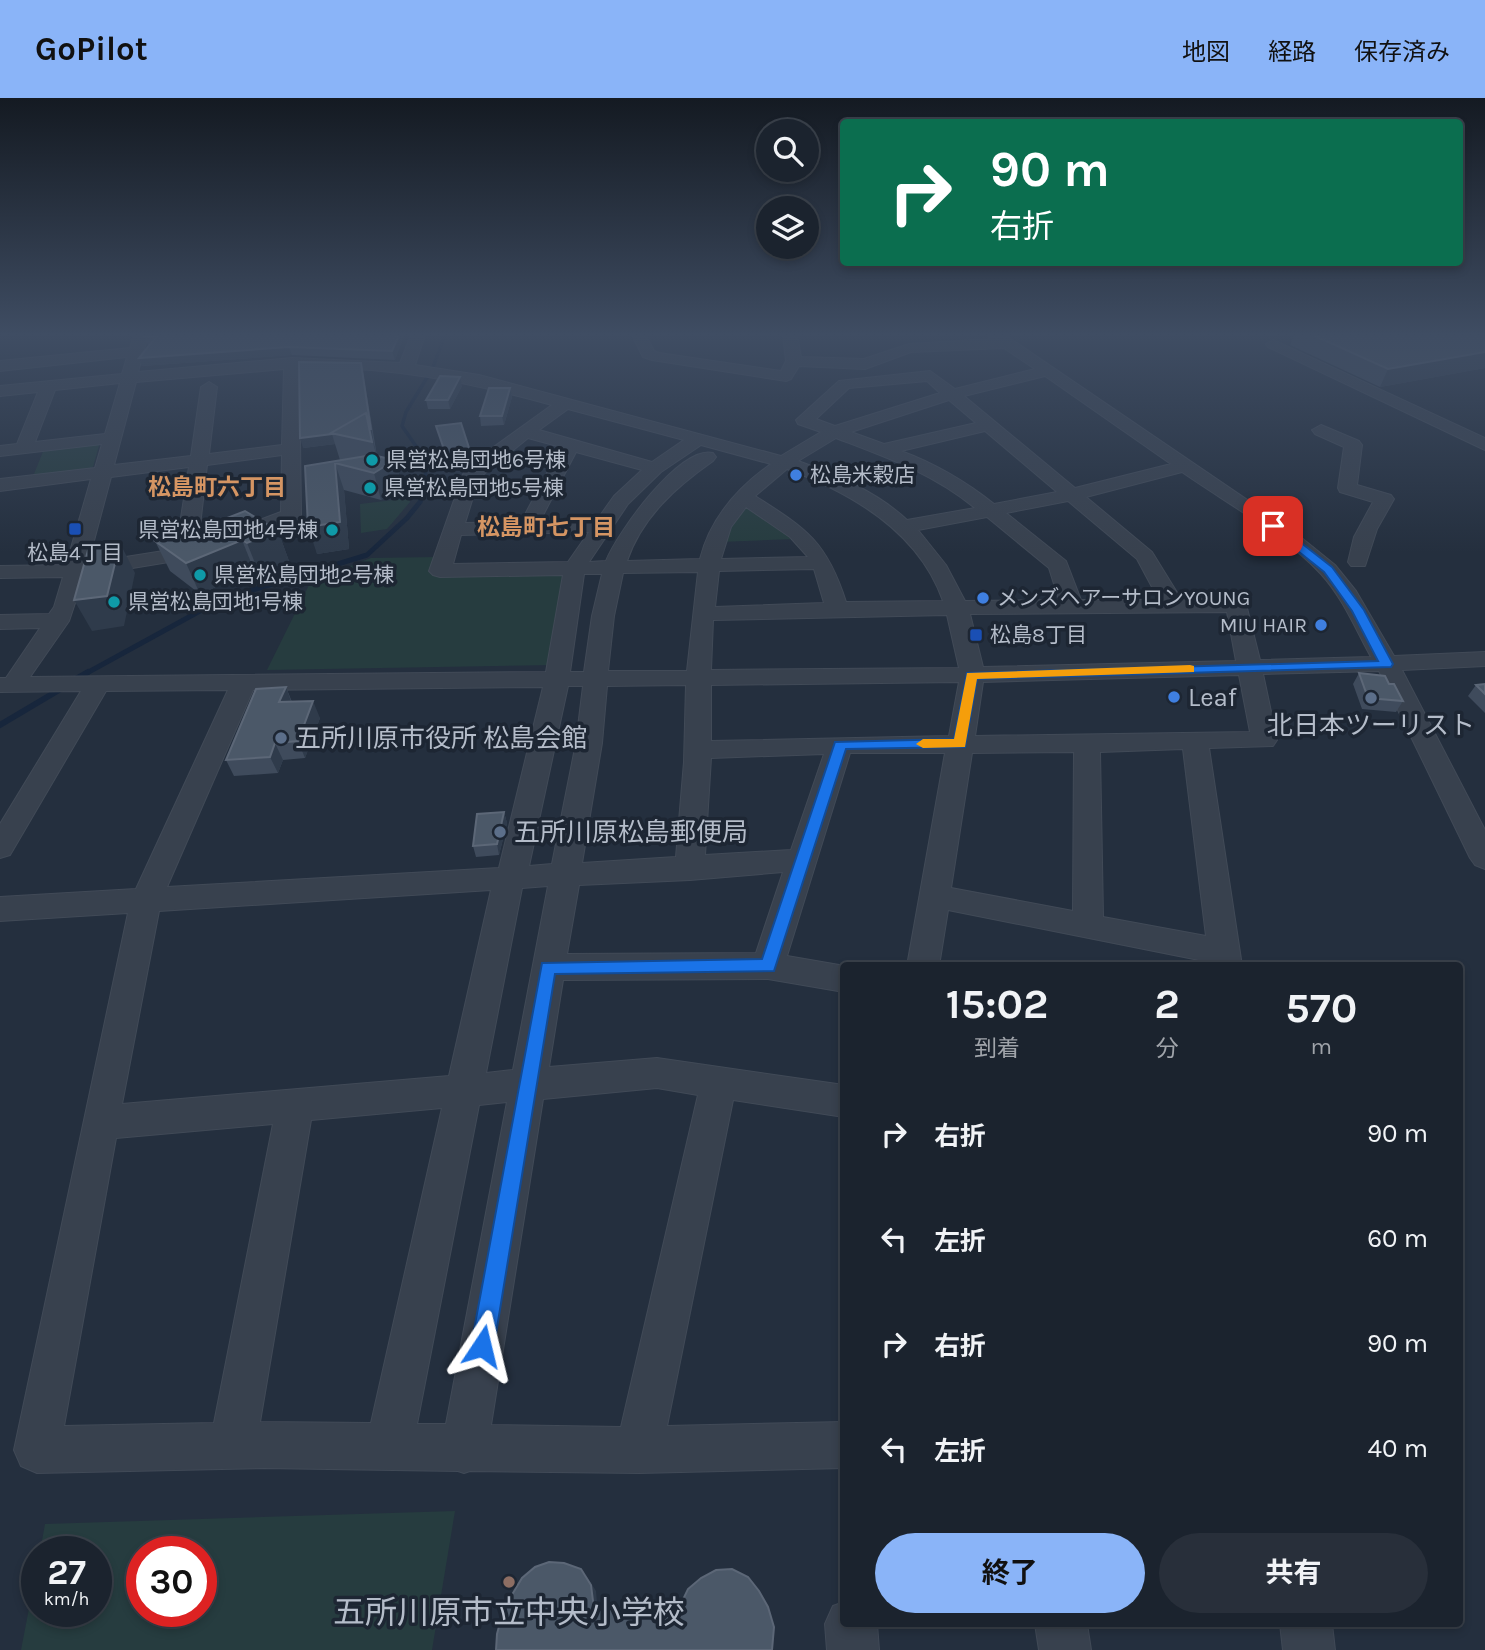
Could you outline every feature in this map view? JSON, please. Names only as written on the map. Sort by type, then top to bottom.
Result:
[{"type":"street","points":[[24,448],[40,407]]},
{"type":"street","points":[[7,685],[58,621],[75,571],[119,407]]},
{"type":"street","points":[[186,554],[207,407]]},
{"type":"street","points":[[0,572],[75,571],[186,554],[291,515],[291,449],[286,407]]},
{"type":"street","points":[[559,407],[483,463],[470,477],[440,571],[821,562]]},
{"type":"street","points":[[581,407],[785,462],[831,478],[884,510],[925,548],[957,608],[972,675],[924,962]]},
{"type":"street","points":[[818,407],[804,420],[928,467],[960,485],[993,510],[1059,565],[1072,607]]},
{"type":"street","points":[[690,869],[698,750],[697,677],[709,566],[720,529],[738,500],[785,462],[837,431],[911,407]]},
{"type":"street","points":[[967,407],[1145,556],[1174,606]]},
{"type":"street","points":[[1099,407],[1286,535],[1328,569],[1352,600],[1387,664],[1485,857]]},
{"type":"street","points":[[1406,407],[1485,445]]},
{"type":"street","points":[[886,449],[989,425]]},
{"type":"street","points":[[1321,430],[1353,445],[1347,488],[1384,499],[1368,523],[1360,544],[1358,562]]},
{"type":"street","points":[[526,432],[655,468]]},
{"type":"street","points":[[0,451],[111,438]]},
{"type":"street","points":[[389,1448],[466,1092],[509,877],[516,862],[557,679],[574,569],[621,500],[655,468],[698,439]]},
{"type":"street","points":[[527,528],[570,445]]},
{"type":"street","points":[[464,1450],[563,874],[586,764],[614,568],[629,531],[649,505],[678,476],[727,446]]},
{"type":"street","points":[[0,507],[5,484],[291,449]]},
{"type":"street","points":[[904,527],[1071,495],[1184,466]]},
{"type":"street","points":[[744,497],[791,527],[821,562],[837,609]]},
{"type":"street","points":[[621,500],[649,505]]},
{"type":"street","points":[[452,529],[601,526]]},
{"type":"street","points":[[698,750],[840,745],[1264,740],[1237,606],[837,609],[703,614]]},
{"type":"street","points":[[0,622],[58,621]]},
{"type":"street","points":[[7,685],[972,675],[1485,659]]},
{"type":"street","points":[[0,848],[92,684]]},
{"type":"street","points":[[243,684],[146,900],[37,1450],[233,1446],[639,1450],[840,1445]]},
{"type":"street","points":[[935,896],[1088,927],[1225,959],[1195,740]]},
{"type":"street","points":[[1087,744],[1088,927]]},
{"type":"street","points":[[768,966],[840,745]]},
{"type":"street","points":[[0,909],[509,877],[690,869],[802,860]]},
{"type":"street","points":[[548,967],[768,966],[840,978]]},
{"type":"street","points":[[100,1123],[528,1087],[657,1073],[840,1100]]},
{"type":"street","points":[[639,1450],[719,1081]]},
{"type":"street","points":[[233,1446],[295,1107]]},
{"type":"street","points":[[851,1627],[853,1650]]},
{"type":"street","points":[[1061,1627],[1065,1650]]},
{"type":"street","points":[[1306,1627],[1309,1650]]},
{"type":"green space","points":[[100,442],[93,467],[83,472],[32,479],[44,449]]},
{"type":"green space","points":[[409,498],[410,502],[387,529],[361,533],[360,504]]},
{"type":"green space","points":[[744,502],[795,539],[720,542]]},
{"type":"green space","points":[[437,557],[432,574],[567,572],[554,665],[267,670],[311,581],[371,558]]},
{"type":"green space","points":[[455,1511],[432,1650],[21,1650],[25,1627],[112,1627],[112,1536],[43,1536],[45,1524]]},
{"type":"building","points":[[300,407],[368,407],[371,430],[366,413],[332,434],[300,438]]},
{"type":"building","points":[[483,407],[504,407],[502,416],[480,416]]},
{"type":"building","points":[[366,413],[372,442],[331,433]]},
{"type":"building","points":[[461,423],[470,451],[446,455],[436,426]]},
{"type":"building","points":[[372,455],[395,460],[374,473],[335,463],[340,522],[308,527],[305,466]]},
{"type":"building","points":[[245,511],[278,531],[247,543],[242,540],[186,563],[155,541],[187,529],[191,532]]},
{"type":"building","points":[[120,543],[107,596],[74,600],[89,547]]},
{"type":"building","points":[[1359,673],[1385,676],[1389,684],[1394,684],[1403,701],[1368,698]]},
{"type":"building","points":[[1485,684],[1485,694],[1476,685]]},
{"type":"building","points":[[286,687],[279,702],[313,701],[298,741],[275,743],[270,757],[226,760],[256,689]]},
{"type":"building","points":[[504,812],[497,844],[473,846],[477,814]]},
{"type":"building","name":"五所川原市立中央小学校","points":[[549,1562],[564,1563],[581,1569],[591,1585],[594,1609],[678,1610],[688,1589],[701,1578],[716,1570],[732,1569],[748,1577],[768,1607],[774,1627],[772,1650],[496,1650],[504,1608],[522,1578],[535,1567]]},
{"type":"waterway","points":[[409,407],[402,426],[425,459],[426,482]]},
{"type":"waterway","points":[[85,674],[220,600],[367,555],[407,518],[420,502],[426,482]]},
{"type":"waterway","points":[[74,680],[88,672]]},
{"type":"waterway","points":[[0,725],[64,687]]},
{"type":"slow traffic","points":[[923,744],[960,744],[972,675],[1190,669]]},
{"type":"place","name":"県営松島団地6号棟","points":[[372,460]]},
{"type":"place","name":"松島米穀店","points":[[796,475]]},
{"type":"place","name":"県営松島団地5号棟","points":[[370,488]]},
{"type":"place","name":"松島4丁目","points":[[75,529]]},
{"type":"place","name":"県営松島団地4号棟","points":[[332,530]]},
{"type":"place","name":"県営松島団地2号棟","points":[[200,575]]},
{"type":"place","name":"メンズヘアーサロンYOUNG","points":[[983,598]]},
{"type":"place","name":"県営松島団地1号棟","points":[[114,602]]},
{"type":"place","name":"MIU HAIR","points":[[1321,625]]},
{"type":"place","name":"松島8丁目","points":[[976,635]]},
{"type":"place","name":"Leaf","points":[[1174,697]]},
{"type":"place","name":"北日本ツーリスト","points":[[1371,698]]},
{"type":"place","name":"五所川原市役所 松島会館","points":[[281,738]]},
{"type":"place","name":"五所川原松島郵便局","points":[[500,832]]},
{"type":"place","name":"五所川原市立中央小学校","points":[[509,1582]]},
{"type":"district","name":"松島町六丁目","points":[[217,487]]},
{"type":"district","name":"松島町七丁目","points":[[546,527]]},
{"type":"route","points":[[482,1346],[548,967],[768,966],[840,745],[960,744],[972,675],[1387,664],[1358,610],[1328,569],[1273,526]]}]
